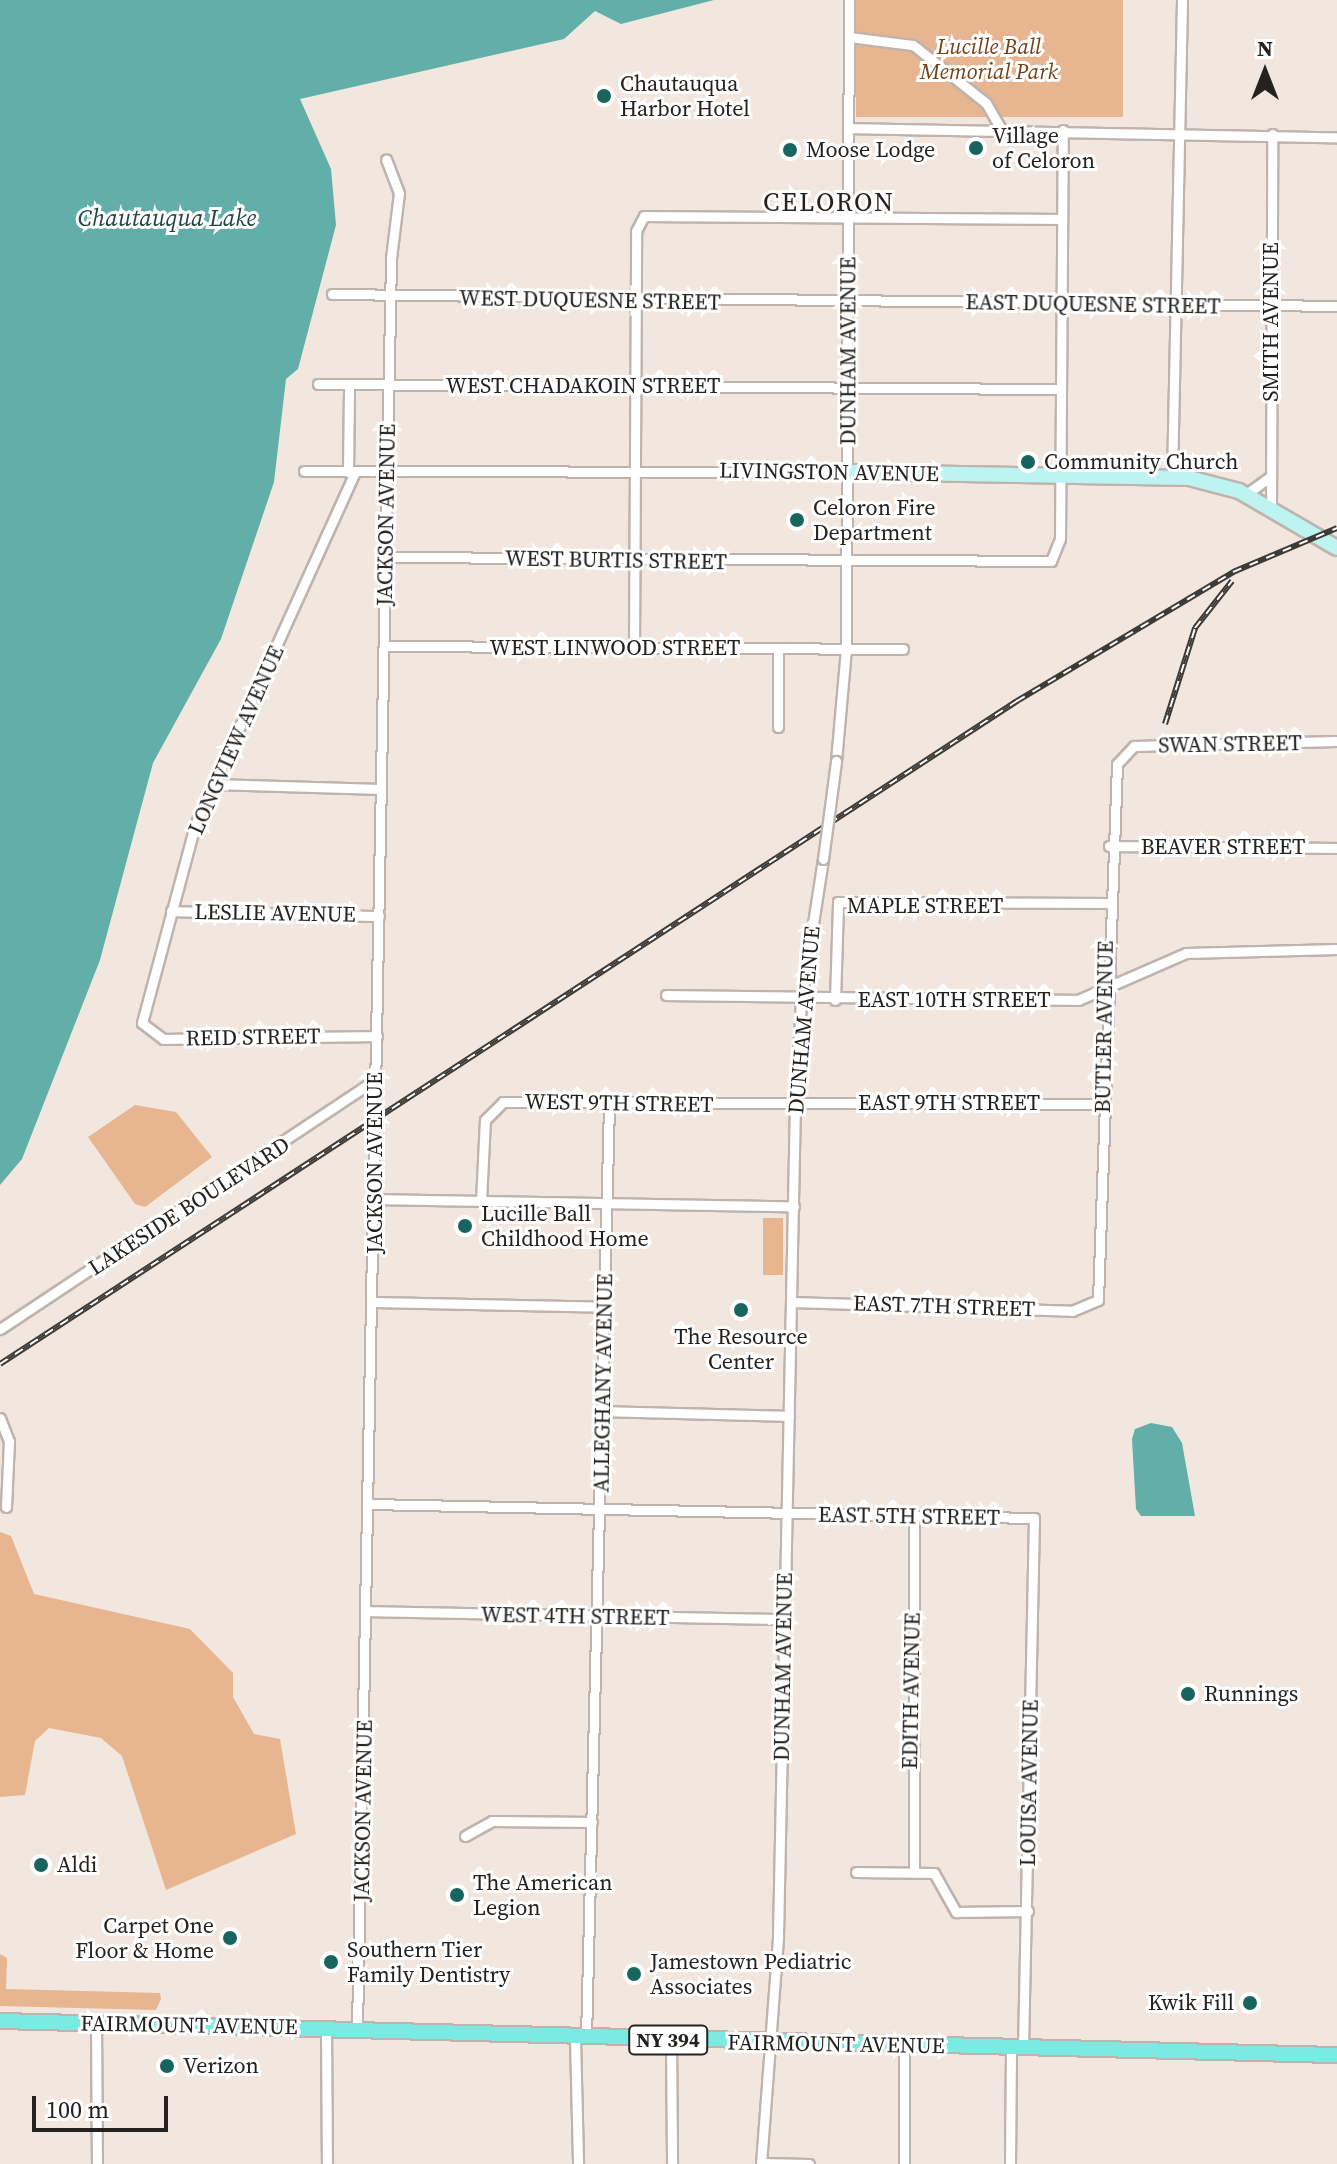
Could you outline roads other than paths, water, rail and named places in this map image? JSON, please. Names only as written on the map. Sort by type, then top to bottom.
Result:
[{"type":"main road","name":"FAIRMOUNT AVENUE","points":[[0,2021],[1337,2055]]},
{"type":"street","name":"DUNHAM AVENUE","points":[[761,2164],[774,2042],[795,1105],[801,1001],[836,761],[846,649],[849,0]]},
{"type":"street","points":[[1172,478],[1174,131],[1182,0]]},
{"type":"street","points":[[849,37],[913,45],[986,103],[1001,129]]},
{"type":"street","points":[[849,128],[1174,131],[1337,137]]},
{"type":"street","points":[[1060,476],[1063,130]]},
{"type":"street","name":"SMITH AVENUE","points":[[1271,509],[1272,134]]},
{"type":"street","name":"JACKSON AVENUE","points":[[357,2029],[374,1302],[375,1080],[390,297],[399,193],[386,159]]},
{"type":"street","points":[[634,648],[637,301],[641,220],[670,212],[1061,219]]},
{"type":"street","name":"WEST DUQUESNE STREET","points":[[332,294],[637,301],[849,301]]},
{"type":"street","name":"EAST DUQUESNE STREET","points":[[849,301],[1337,306]]},
{"type":"street","name":"WEST CHADAKOIN STREET","points":[[318,384],[1060,389]]},
{"type":"street","points":[[349,384],[352,472]]},
{"type":"street","name":"LIVINGSTON AVENUE","points":[[304,471],[636,470],[1172,478],[1245,495],[1337,548]]},
{"type":"street","name":"LONGVIEW AVENUE","points":[[142,1018],[171,911],[213,784],[352,472]]},
{"type":"street","name":"WEST BURTIS STREET","points":[[385,557],[1040,564],[1057,553],[1060,476]]},
{"type":"street","points":[[1245,495],[1271,476]]},
{"type":"street","name":"WEST LINWOOD STREET","points":[[384,646],[903,649]]},
{"type":"street","points":[[778,648],[778,727]]},
{"type":"street","name":"SWAN STREET","points":[[1125,752],[1181,742],[1337,741]]},
{"type":"street","name":"BUTLER AVENUE","points":[[1094,1303],[1112,781],[1125,752]]},
{"type":"street","points":[[213,784],[381,789]]},
{"type":"street","name":"BEAVER STREET","points":[[1109,846],[1337,848]]},
{"type":"street","name":"MAPLE STREET","points":[[835,1000],[838,902],[1107,903]]},
{"type":"street","name":"LESLIE AVENUE","points":[[171,911],[379,916]]},
{"type":"street","name":"EAST 10TH STREET","points":[[666,995],[801,1001],[1078,1000],[1186,953],[1337,949]]},
{"type":"street","name":"REID STREET","points":[[142,1018],[148,1033],[163,1039],[377,1036]]},
{"type":"street","name":"LAKESIDE BOULEVARD","points":[[0,1329],[375,1080]]},
{"type":"street","name":"WEST 9TH STREET","points":[[481,1201],[485,1120],[493,1107],[609,1102],[795,1105]]},
{"type":"street","name":"ALLEGHANY AVENUE","points":[[578,2164],[580,2038],[592,1822],[609,1102]]},
{"type":"street","name":"EAST 9TH STREET","points":[[795,1105],[1103,1104]]},
{"type":"street","points":[[375,1199],[794,1206]]},
{"type":"street","points":[[374,1302],[604,1307]]},
{"type":"street","name":"EAST 7TH STREET","points":[[792,1302],[1072,1311],[1094,1303]]},
{"type":"street","points":[[603,1411],[789,1416]]},
{"type":"street","points":[[0,1418],[9,1441],[6,1507]]},
{"type":"street","name":"EAST 5TH STREET","points":[[369,1504],[914,1518],[1034,1518]]},
{"type":"street","name":"EDITH AVENUE","points":[[912,1867],[914,1518]]},
{"type":"street","name":"LOUISA AVENUE","points":[[1010,2164],[1028,1911],[1034,1518]]},
{"type":"street","name":"WEST 4TH STREET","points":[[366,1611],[785,1619]]},
{"type":"street","points":[[465,1836],[492,1821],[592,1822]]},
{"type":"street","points":[[856,1872],[912,1867],[934,1873],[956,1912],[1028,1911]]},
{"type":"street","points":[[96,2023],[97,2164]]},
{"type":"street","points":[[326,2028],[327,2164]]},
{"type":"street","points":[[671,2040],[672,2164]]},
{"type":"street","points":[[904,2045],[904,2164]]},
{"type":"street","points":[[761,2164],[809,2164]]},
{"type":"water","name":"Chautauqua Lake","points":[[0,0],[714,0],[621,24],[595,11],[564,39],[300,99],[331,169],[336,225],[298,369],[286,379],[274,482],[221,639],[153,763],[100,960],[22,1159],[0,1185]]},
{"type":"water","points":[[1151,1423],[1172,1427],[1182,1443],[1195,1516],[1141,1516],[1136,1509],[1132,1439],[1135,1429]]},
{"type":"railway","points":[[0,1364],[1017,701],[1233,572],[1337,528]]},
{"type":"railway","points":[[1165,724],[1195,628],[1232,581]]},
{"type":"place","name":"Chautauqua Harbor Hotel","points":[[604,96]]},
{"type":"place","name":"Village of Celoron","points":[[976,148]]},
{"type":"place","name":"Moose Lodge","points":[[790,150]]},
{"type":"place","name":"Community Church","points":[[1028,462]]},
{"type":"place","name":"Celoron Fire Department","points":[[797,520]]},
{"type":"place","name":"Lucille Ball Childhood Home","points":[[465,1226]]},
{"type":"place","name":"The Resource Center","points":[[741,1310]]},
{"type":"place","name":"Runnings","points":[[1188,1694]]},
{"type":"place","name":"Aldi","points":[[41,1865]]},
{"type":"place","name":"The American Legion","points":[[457,1895]]},
{"type":"place","name":"Carpet One Floor & Home","points":[[230,1938]]},
{"type":"place","name":"Southern Tier Family Dentistry","points":[[331,1962]]},
{"type":"place","name":"Jamestown Pediatric Associates","points":[[634,1974]]},
{"type":"place","name":"Kwik Fill","points":[[1250,2003]]},
{"type":"place","name":"Verizon","points":[[167,2066]]},
{"type":"district","name":"CELORON","points":[[829,203]]},
{"type":"park label","name":"Lucille Ball Memorial Park","points":[[989,58]]}]
